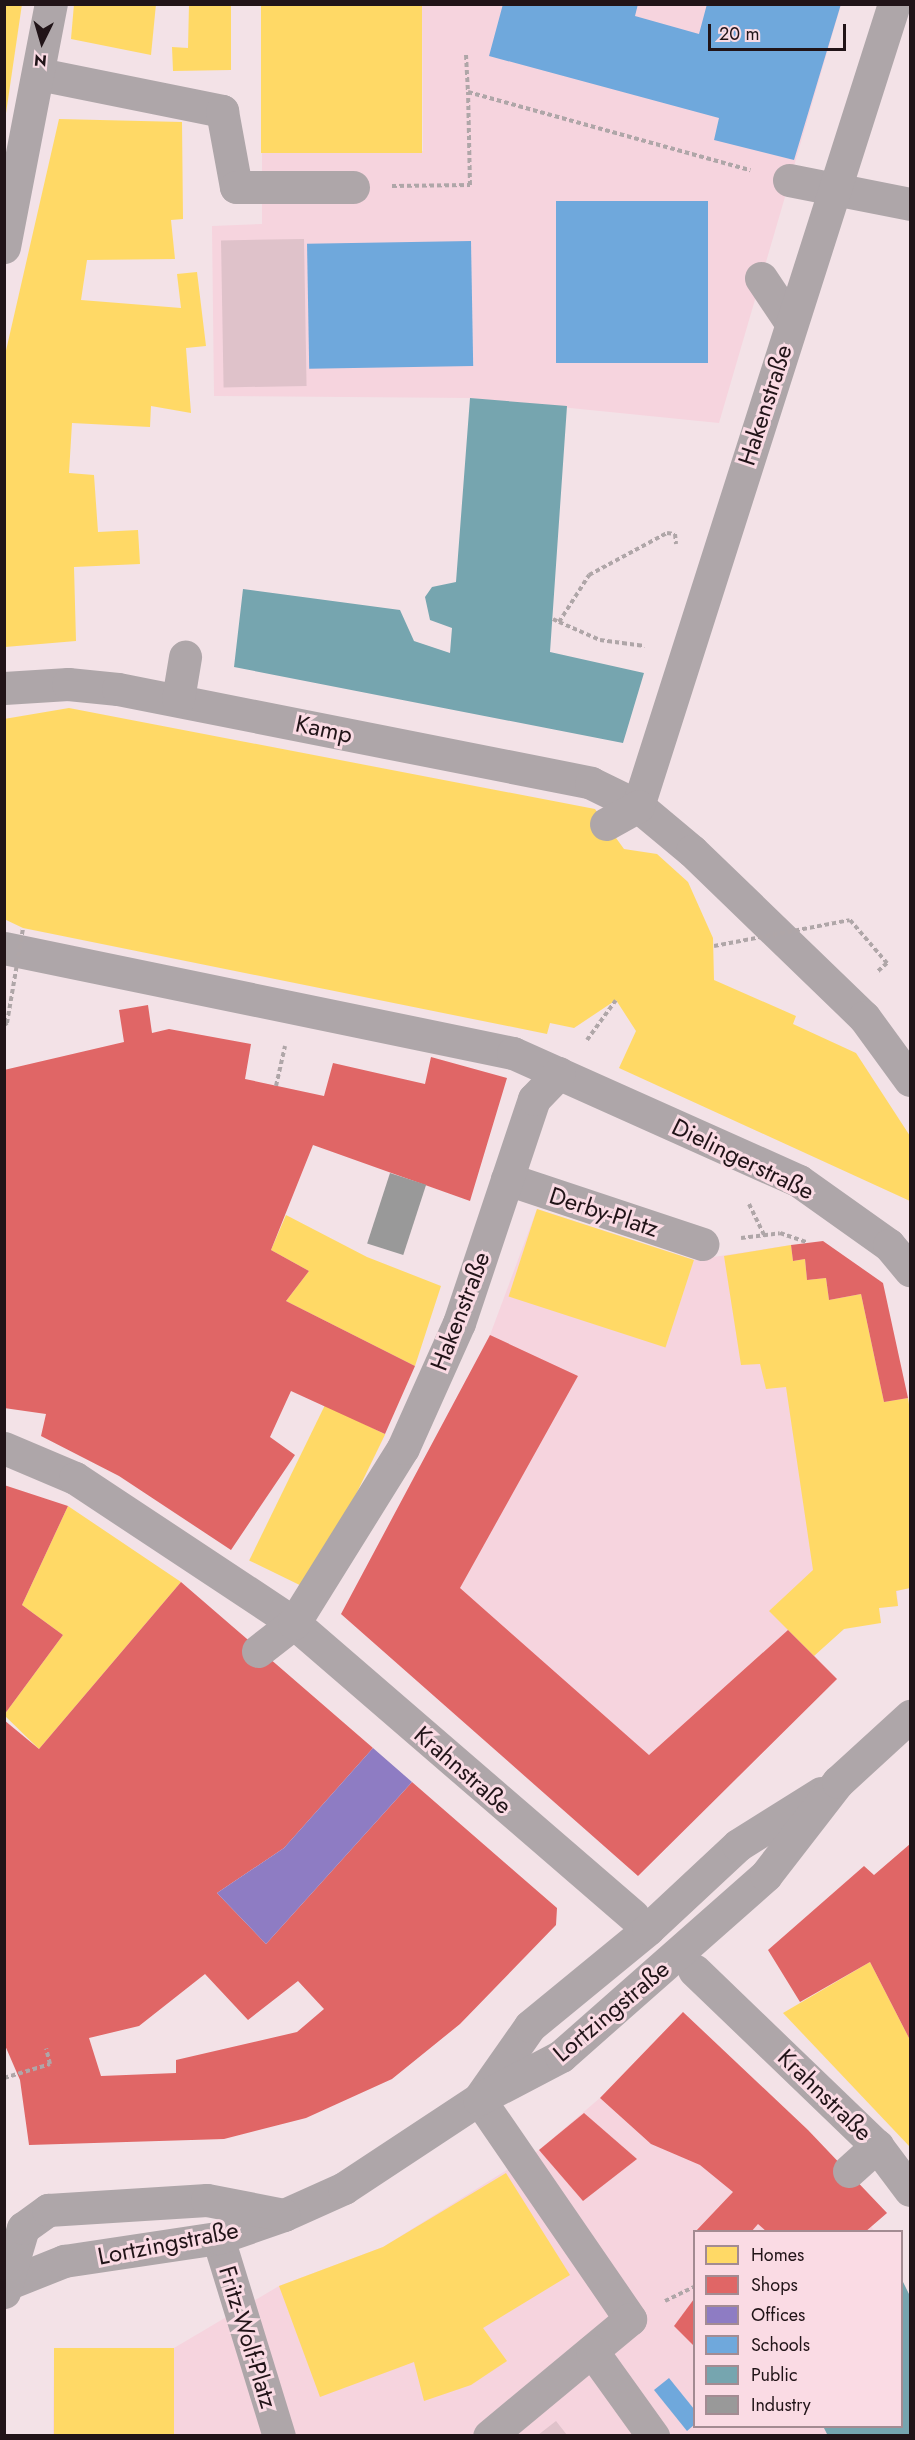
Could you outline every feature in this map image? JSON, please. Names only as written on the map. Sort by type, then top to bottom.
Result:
[{"type":"street","points":[[4,247],[51,4]]},
{"type":"street","name":"Hakenstraße","points":[[638,806],[894,4]]},
{"type":"street","points":[[39,74],[222,111],[236,187],[352,187]]},
{"type":"street","points":[[789,180],[910,204]]},
{"type":"street","points":[[761,278],[791,323]]},
{"type":"street","points":[[178,699],[185,657]]},
{"type":"street","name":"Kamp","points":[[4,688],[68,684],[178,699],[591,783],[638,806]]},
{"type":"street","points":[[606,824],[638,806],[864,1017],[910,1080]]},
{"type":"street","points":[[14,938],[513,1053],[559,1073]]},
{"type":"street","points":[[469,1017],[513,1053]]},
{"type":"street","name":"Hakenstraße","points":[[294,1623],[403,1448],[459,1323],[534,1099],[559,1073]]},
{"type":"street","name":"Dielingerstraße","points":[[559,1073],[799,1181],[889,1245],[910,1270]]},
{"type":"street","name":"Derby-Platz","points":[[507,1179],[702,1244]]},
{"type":"street","name":"Krahnstraße","points":[[4,1448],[75,1478],[294,1623],[640,1923]]},
{"type":"street","points":[[258,1651],[294,1623]]},
{"type":"street","points":[[640,1923],[738,1845],[838,1782],[906,1729]]},
{"type":"street","points":[[686,1962],[766,1875],[838,1782]]},
{"type":"street","name":"Lortzingstraße","points":[[479,2099],[530,2026],[640,1923]]},
{"type":"street","name":"Krahnstraße","points":[[686,1962],[877,2146],[910,2190]]},
{"type":"street","name":"Lortzingstraße","points":[[5,2284],[64,2261],[218,2238],[284,2215],[344,2188],[479,2099],[561,2056],[686,1962]]},
{"type":"street","points":[[479,2099],[630,2319],[489,2436]]},
{"type":"street","name":"Krahnstraße","points":[[849,2170],[877,2146]]},
{"type":"street","points":[[5,2284],[23,2228],[48,2210],[207,2200],[284,2215]]},
{"type":"street","name":"Fritz-Wolf-Platz","points":[[218,2238],[279,2436]]},
{"type":"street","points":[[592,2351],[652,2436]]},
{"type":"path","points":[[352,187],[470,185],[466,55]]},
{"type":"path","points":[[468,92],[789,180]]},
{"type":"path","points":[[559,622],[589,575],[667,533],[677,540],[674,550]]},
{"type":"path","points":[[553,619],[600,640],[645,646],[685,657]]},
{"type":"path","points":[[645,646],[648,635]]},
{"type":"path","points":[[714,946],[850,920],[887,963]]},
{"type":"path","points":[[6,1024],[14,938]]},
{"type":"path","points":[[559,1073],[616,1000]]},
{"type":"path","points":[[276,1086],[286,1039]]},
{"type":"path","points":[[702,1244],[780,1233],[806,1242]]},
{"type":"path","points":[[4,2078],[50,2064],[46,2048]]},
{"type":"shaded area","points":[[422,5],[841,5],[719,423],[470,398],[214,396],[212,226],[262,224],[262,153],[423,151]]},
{"type":"shaded area","points":[[304,239],[307,386],[224,387],[221,240]]},
{"type":"shaded area","points":[[537,1209],[694,1260],[791,1245],[793,1260],[908,1398],[910,1411],[910,1588],[897,1591],[898,1606],[879,1608],[844,1629],[814,1655],[837,1679],[638,1876],[341,1614],[490,1335]]},
{"type":"shaded area","points":[[683,2012],[887,2213],[871,2226],[873,2230],[693,2230],[693,2428],[903,2428],[903,2282],[910,2296],[910,2435],[53,2436],[54,2350],[174,2348],[279,2286],[383,2247],[539,2150],[600,2098]]},
{"type":"shaded area","points":[[556,2421],[567,2435],[538,2435]]},
{"type":"building: Homes","points":[[4,4],[22,4],[5,120],[4,120]]},
{"type":"building: Homes","points":[[74,4],[156,4],[151,55],[71,39]]},
{"type":"building: Homes","points":[[189,4],[231,4],[231,70],[173,71],[172,47],[188,48]]},
{"type":"building: Homes","points":[[261,4],[422,4],[422,153],[261,153]]},
{"type":"building: Homes","points":[[59,119],[182,122],[183,219],[171,220],[175,259],[87,260],[81,300],[181,308],[177,274],[197,272],[206,346],[186,348],[191,413],[151,406],[150,427],[72,423],[69,473],[94,475],[98,532],[138,530],[140,564],[74,567],[76,641],[5,647],[5,355]]},
{"type":"building: Homes","points":[[69,708],[595,809],[624,849],[657,854],[688,882],[713,938],[714,980],[796,1016],[793,1024],[856,1053],[910,1136],[910,1201],[619,1068],[636,1031],[616,1000],[574,1028],[550,1023],[547,1034],[23,928],[4,919],[4,719]]},
{"type":"building: Homes","points":[[537,1209],[694,1260],[665,1347],[509,1296]]},
{"type":"building: Homes","points":[[286,1215],[367,1257],[441,1286],[415,1366],[286,1301],[309,1271],[271,1250]]},
{"type":"building: Homes","points":[[791,1245],[793,1261],[805,1259],[807,1280],[826,1278],[829,1300],[861,1294],[884,1402],[908,1398],[910,1411],[910,1588],[896,1591],[898,1606],[879,1608],[881,1623],[844,1629],[814,1656],[769,1611],[813,1570],[786,1387],[766,1389],[760,1364],[741,1365],[724,1256]]},
{"type":"building: Homes","points":[[325,1405],[385,1434],[309,1590],[249,1560]]},
{"type":"building: Homes","points":[[68,1506],[181,1582],[39,1749],[4,1715],[63,1635],[22,1605]]},
{"type":"building: Homes","points":[[870,1962],[910,2040],[910,2147],[783,2013]]},
{"type":"building: Homes","points":[[506,2173],[570,2275],[483,2328],[507,2361],[471,2385],[424,2401],[414,2362],[320,2397],[279,2286],[383,2247]]},
{"type":"building: Homes","points":[[54,2348],[174,2348],[174,2436],[54,2436]]},
{"type":"building: Shops","points":[[148,1005],[152,1033],[169,1029],[251,1044],[245,1079],[324,1096],[333,1063],[425,1084],[431,1057],[507,1078],[470,1201],[313,1145],[271,1250],[309,1271],[286,1301],[415,1366],[385,1434],[291,1391],[270,1437],[295,1455],[231,1550],[119,1476],[41,1436],[46,1414],[4,1408],[4,1070],[124,1042],[119,1010]]},
{"type":"building: Shops","points":[[823,1241],[883,1283],[908,1398],[884,1402],[861,1294],[829,1300],[826,1278],[807,1280],[805,1259],[793,1261],[791,1245]]},
{"type":"building: Shops","points":[[490,1335],[578,1376],[460,1588],[649,1755],[788,1630],[837,1679],[638,1876],[341,1614]]},
{"type":"building: Shops","points":[[4,1485],[68,1506],[22,1605],[63,1635],[4,1715]]},
{"type":"building: Shops","points":[[181,1582],[373,1748],[284,1848],[217,1893],[266,1944],[412,1782],[557,1908],[556,1925],[460,2024],[392,2079],[306,2118],[224,2139],[29,2145],[20,2080],[4,2043],[4,1720],[39,1749]],"holes":[[[205,1974],[248,2020],[298,1981],[324,2009],[297,2032],[176,2060],[176,2073],[101,2076],[89,2038],[139,2026]]]},
{"type":"building: Shops","points":[[910,1844],[910,2040],[870,1962],[800,2002],[768,1950],[864,1866],[874,1875]]},
{"type":"building: Shops","points":[[683,2012],[808,2130],[887,2213],[867,2230],[765,2230],[758,2224],[753,2230],[697,2230],[733,2192],[700,2165],[651,2144],[600,2098]]},
{"type":"building: Shops","points":[[584,2113],[637,2159],[583,2201],[539,2150]]},
{"type":"building: Shops","points":[[693,2300],[693,2345],[674,2326]]},
{"type":"building: Offices","points":[[373,1748],[412,1782],[266,1944],[217,1893],[284,1848]]},
{"type":"building: Schools","points":[[503,4],[638,4],[635,16],[699,34],[707,4],[841,4],[794,160],[714,140],[719,118],[489,56]]},
{"type":"building: Schools","points":[[556,201],[708,201],[708,363],[556,363]]},
{"type":"building: Schools","points":[[471,241],[473,366],[309,369],[307,244]]},
{"type":"building: Schools","points":[[669,2378],[693,2408],[693,2426],[687,2431],[654,2390]]},
{"type":"building: Public","points":[[470,398],[567,406],[550,652],[644,673],[623,743],[234,667],[243,589],[400,610],[414,641],[450,653],[452,628],[430,620],[425,597],[432,587],[456,582]]},
{"type":"building: Public","points":[[903,2282],[910,2296],[910,2436],[828,2436],[824,2428],[903,2428]]},
{"type":"building: Industry","points":[[390,1173],[426,1185],[403,1255],[367,1243]]}]
